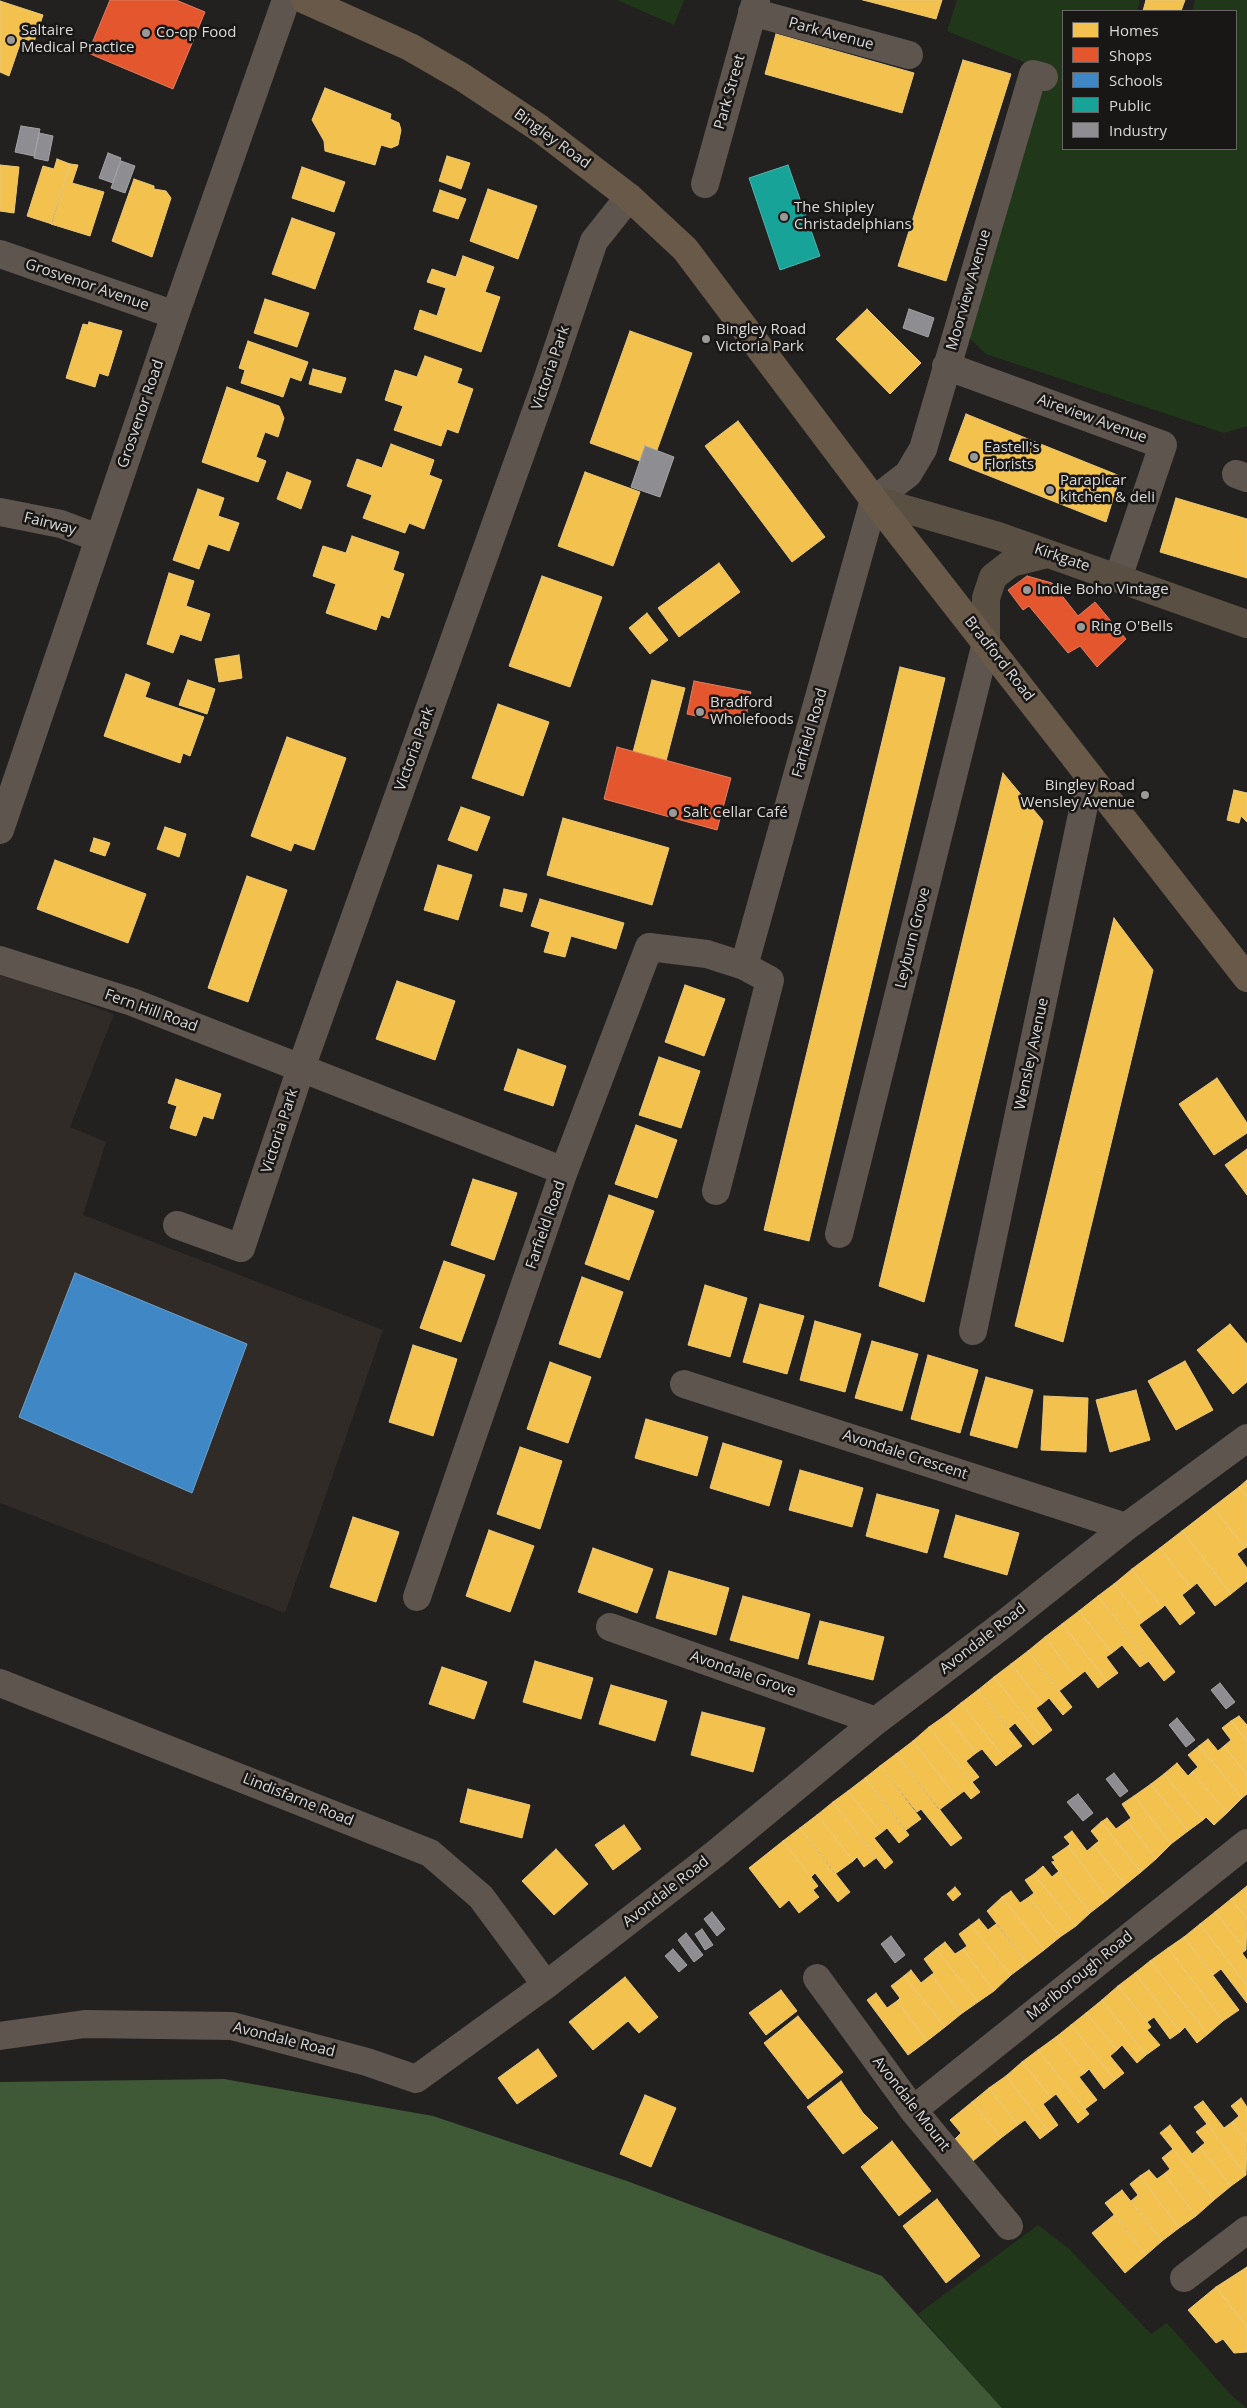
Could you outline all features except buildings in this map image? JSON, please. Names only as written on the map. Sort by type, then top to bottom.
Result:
[{"type":"highway","name":"Bingley Road","points":[[304,0],[410,47],[462,77],[539,128],[629,197],[685,249],[752,338]]},
{"type":"highway","name":"Bradford Road","points":[[752,338],[874,500],[1247,978]]},
{"type":"street","name":"Grosvenor Road","points":[[0,830],[98,538],[286,0]]},
{"type":"street","name":"Park Avenue","points":[[754,6],[909,55]]},
{"type":"street","name":"Park Street","points":[[705,184],[754,6]]},
{"type":"street","name":"Moorview Avenue","points":[[874,500],[908,474],[923,449],[1032,74],[1044,77]]},
{"type":"street","name":"Victoria Park","points":[[177,1225],[241,1248],[301,1068],[545,386],[594,242],[629,197]]},
{"type":"street","name":"Grosvenor Avenue","points":[[0,254],[175,315]]},
{"type":"street","name":"Aireview Avenue","points":[[946,366],[1163,445],[1118,578]]},
{"type":"street","name":"Kirkgate","points":[[874,500],[998,536],[1247,624]]},
{"type":"street","name":"Farfield Road","points":[[744,966],[874,500]]},
{"type":"street","name":"Fairway","points":[[0,512],[61,524],[98,538]]},
{"type":"street","points":[[986,643],[986,598],[993,577],[1011,563],[1048,554]]},
{"type":"street","name":"Leyburn Grove","points":[[839,1234],[986,643]]},
{"type":"street","name":"Wensley Avenue","points":[[974,1331],[1090,777]]},
{"type":"street","name":"Farfield Road","points":[[417,1597],[564,1171],[649,947],[707,954],[744,966],[770,980],[716,1191]]},
{"type":"street","name":"Fern Hill Road","points":[[0,960],[132,1002],[564,1171]]},
{"type":"street","name":"Avondale Crescent","points":[[684,1384],[1126,1527]]},
{"type":"street","name":"Avondale Road","points":[[0,2036],[85,2024],[232,2026],[367,2062],[416,2079],[546,1985],[715,1854],[876,1721],[1004,1624],[1126,1527],[1247,1438]]},
{"type":"street","name":"Avondale Grove","points":[[610,1627],[876,1721]]},
{"type":"street","name":"Lindisfarne Road","points":[[0,1683],[430,1852],[481,1897],[546,1985]]},
{"type":"street","name":"Marlborough Road","points":[[912,2110],[1247,1843]]},
{"type":"street","name":"Avondale Mount","points":[[817,1978],[912,2110],[1009,2226]]},
{"type":"street","points":[[1184,2278],[1247,2230]]},
{"type":"shaded area","points":[[0,973],[114,1014],[70,1127],[106,1142],[83,1215],[383,1330],[285,1613],[0,1503]]},
{"type":"green space","points":[[617,0],[684,0],[674,25]]},
{"type":"green space","points":[[957,0],[1140,0],[1137,10],[1062,10],[1062,150],[1237,150],[1237,10],[1192,10],[1195,0],[1247,0],[1247,426],[1224,433],[986,354],[967,336],[1046,71],[947,31]]},
{"type":"green space","points":[[224,2079],[433,2116],[627,2181],[882,2276],[1002,2408],[0,2408],[0,2082]]},
{"type":"green space","points":[[1038,2225],[1068,2248],[1151,2334],[1167,2323],[1232,2396],[1247,2408],[1002,2408],[918,2314]]},
{"type":"place","name":"Co-op Food","points":[[146,33]]},
{"type":"place","name":"Saltaire Medical Practice","points":[[11,40]]},
{"type":"place","name":"The Shipley Christadelphians","points":[[784,217]]},
{"type":"place","name":"Bingley Road Victoria Park","points":[[706,339]]},
{"type":"place","name":"Eastell's Florists","points":[[974,457]]},
{"type":"place","name":"Parapicar kitchen & deli","points":[[1050,490]]},
{"type":"place","name":"Indie Boho Vintage","points":[[1027,590]]},
{"type":"place","name":"Ring O'Bells","points":[[1081,627]]},
{"type":"place","name":"Bradford Wholefoods","points":[[700,712]]},
{"type":"place","name":"Bingley Road Wensley Avenue","points":[[1145,795]]},
{"type":"place","name":"Salt Cellar Café","points":[[673,813]]}]
